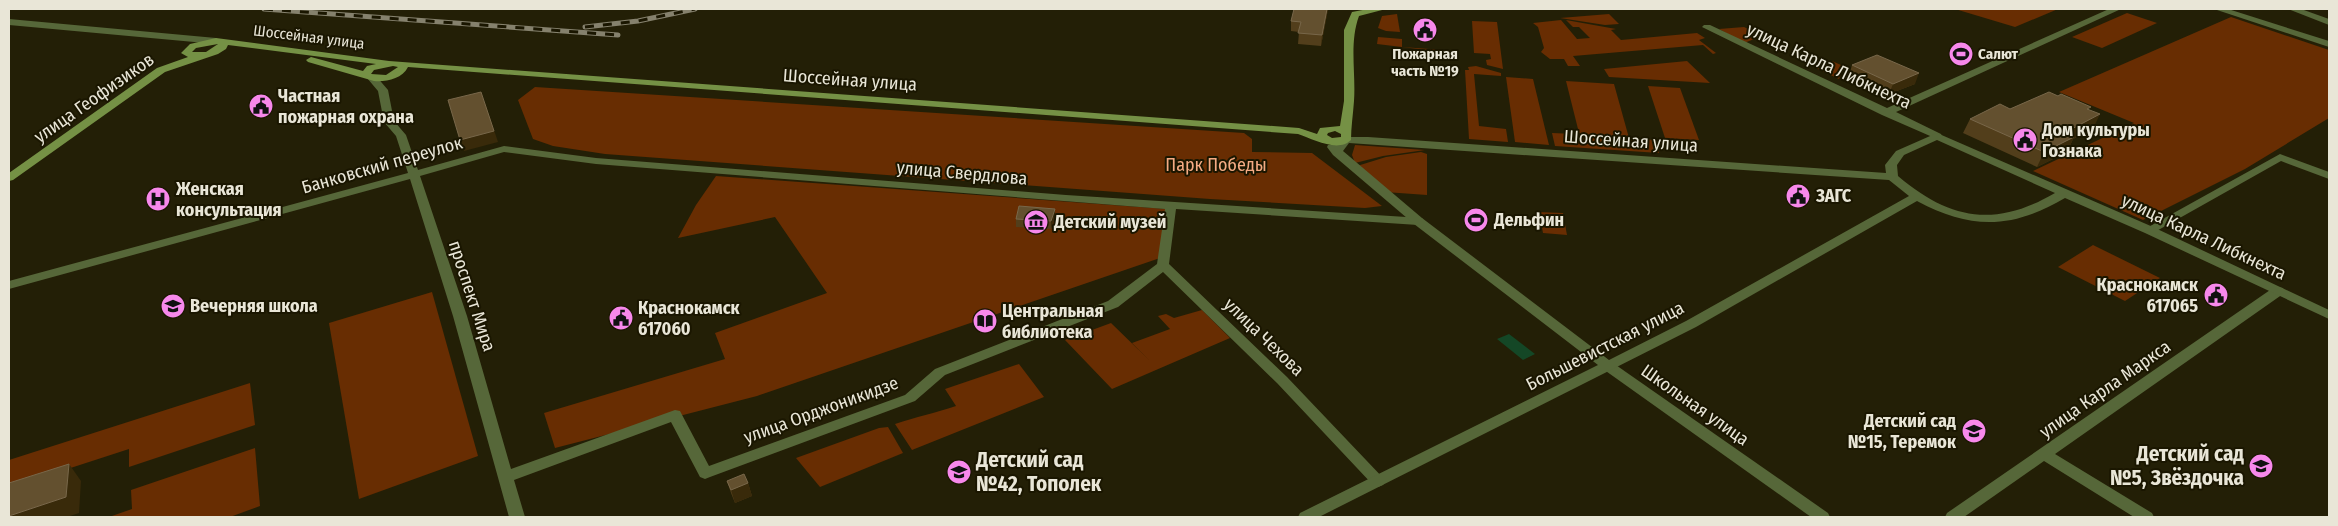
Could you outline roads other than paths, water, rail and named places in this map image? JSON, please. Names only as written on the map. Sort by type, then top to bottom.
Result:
[{"type":"main road","points":[[1346,136],[1345,119],[1349,101],[1349,30],[1355,11],[1381,9]]},
{"type":"main road","name":"Шоссейная улица","points":[[218,41],[426,66],[1298,131],[1326,134],[1334,142],[1346,136]]},
{"type":"main road","points":[[161,70],[186,50],[198,44],[223,42],[223,47],[206,54],[191,56],[187,55],[186,50]]},
{"type":"main road","name":"Шоссейная улица","points":[[206,54],[232,51],[297,57],[369,77]]},
{"type":"main road","name":"улица Геофизиков","points":[[9,178],[161,70],[206,54]]},
{"type":"main road","points":[[396,74],[403,66],[396,63],[371,68],[369,77],[396,74],[426,66]]},
{"type":"main road","points":[[1326,134],[1345,119]]},
{"type":"street","points":[[1886,113],[2116,9]]},
{"type":"street","points":[[2219,9],[2329,44]]},
{"type":"street","points":[[2293,9],[2329,22]]},
{"type":"street","name":"Шоссейная улица","points":[[9,22],[218,41]]},
{"type":"street","name":"улица Карла Либкнехта","points":[[1707,27],[1886,113],[2149,230],[2329,315]]},
{"type":"street","name":"Шоссейная улица","points":[[158,36],[177,42],[186,50]]},
{"type":"street","points":[[369,77],[383,90],[386,82],[396,74]]},
{"type":"street","name":"проспект Мира","points":[[383,90],[389,122],[401,135],[460,316],[517,517]]},
{"type":"street","name":"Школьная улица","points":[[1326,134],[1337,153],[1418,222],[1608,366],[1822,517]]},
{"type":"street","points":[[1337,153],[1338,147],[1346,136]]},
{"type":"street","name":"Шоссейная улица","points":[[1346,136],[1368,140],[1892,178]]},
{"type":"street","points":[[1936,136],[1900,153],[1891,165],[1892,178],[1915,197],[1944,210],[1966,216],[2000,218],[2027,212],[2064,193]]},
{"type":"street","name":"Банковский переулок","points":[[9,285],[504,149]]},
{"type":"street","name":"улица Свердлова","points":[[504,149],[596,161],[1066,199],[1418,222]]},
{"type":"street","points":[[2149,230],[2280,157],[2328,175]]},
{"type":"street","name":"Большевистская улица","points":[[1306,517],[1691,324],[1915,197]]},
{"type":"street","points":[[1163,265],[1171,205]]},
{"type":"street","name":"улица Орджоникидзе","points":[[505,477],[675,415],[705,473],[910,398],[940,372],[1113,304],[1163,265]]},
{"type":"street","name":"улица Чехова","points":[[1163,265],[1282,380],[1378,481]]},
{"type":"street","name":"улица Карла Маркса","points":[[1953,517],[2278,291]]},
{"type":"street","points":[[2044,454],[2146,517]]},
{"type":"railway","points":[[264,9],[618,35]]},
{"type":"railway","points":[[585,27],[638,21],[695,9]]},
{"type":"place","name":"Пожарная часть №19","points":[[1425,30]]},
{"type":"place","name":"Салют","points":[[1961,54]]},
{"type":"place","name":"Частная пожарная охрана","points":[[261,106]]},
{"type":"place","name":"Дом культуры Гознака","points":[[2025,140]]},
{"type":"place","name":"ЗАГС","points":[[1798,196]]},
{"type":"place","name":"Женская консультация","points":[[158,199]]},
{"type":"place","name":"Дельфин","points":[[1476,220]]},
{"type":"place","name":"Детский музей","points":[[1036,222]]},
{"type":"place","name":"Краснокамск 617065","points":[[2216,295]]},
{"type":"place","name":"Вечерняя школа","points":[[173,306]]},
{"type":"place","name":"Краснокамск 617060","points":[[621,318]]},
{"type":"place","name":"Центральная библиотека","points":[[985,321]]},
{"type":"place","name":"Детский сад №15, Теремок","points":[[1974,431]]},
{"type":"place","name":"Детский сад №5, Звёздочка","points":[[2261,466]]},
{"type":"place","name":"Детский сад №42, Тополек","points":[[959,472]]},
{"type":"park label","name":"Парк Победы","points":[[1216,165]]}]
